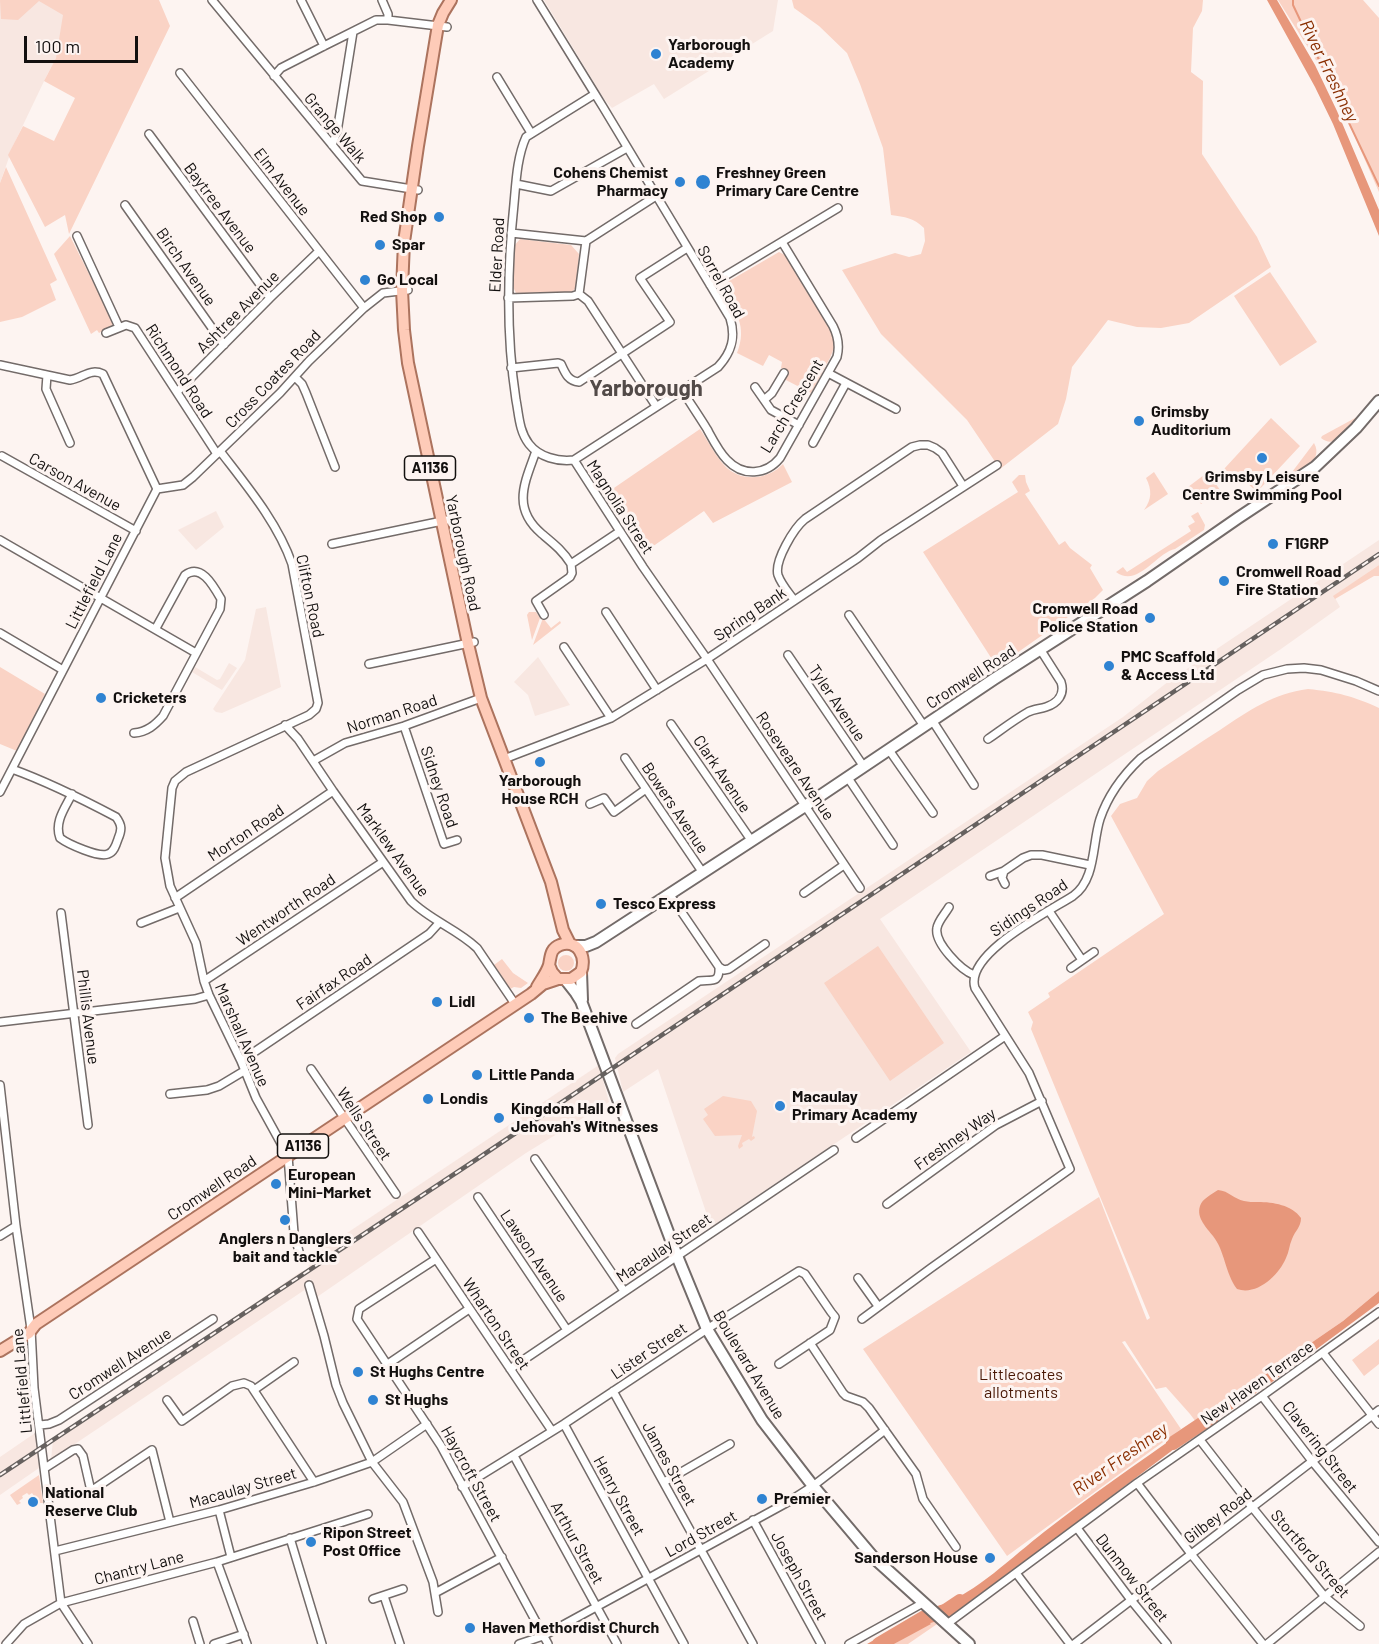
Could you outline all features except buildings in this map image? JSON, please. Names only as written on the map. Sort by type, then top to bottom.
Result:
[{"type":"main road","name":"Yarborough Road","points":[[451,0],[443,12],[443,26],[404,242],[404,330],[408,363],[471,643],[481,698],[551,882],[565,935],[573,945]]},
{"type":"main road","points":[[552,951],[562,924]]},
{"type":"main road","points":[[552,951],[563,944],[573,945]]},
{"type":"main road","name":"A1136","points":[[573,945],[582,954],[584,960]]},
{"type":"main road","name":"A1136","points":[[549,964],[552,951]]},
{"type":"main road","points":[[581,972],[584,960]]},
{"type":"main road","points":[[549,964],[552,972],[561,979]]},
{"type":"main road","name":"Cromwell Road","points":[[531,994],[549,964]]},
{"type":"main road","name":"A1136","points":[[561,979],[577,976],[581,972]]},
{"type":"main road","name":"Cromwell Road","points":[[31,1329],[543,984],[561,979]]},
{"type":"main road","name":"A1136","points":[[0,1351],[29,1333],[31,1329]]},
{"type":"street","name":"Grange Walk","points":[[212,0],[362,181],[415,190]]},
{"type":"street","points":[[301,0],[324,46]]},
{"type":"street","points":[[382,0],[388,20]]},
{"type":"street","name":"Sorrel Road","points":[[537,0],[730,318],[733,334],[733,343],[718,367],[574,460]]},
{"type":"street","points":[[274,76],[281,68],[376,20],[443,26]]},
{"type":"street","points":[[332,145],[337,132],[353,32]]},
{"type":"street","name":"Elm Avenue","points":[[180,72],[364,308]]},
{"type":"street","points":[[496,77],[531,133],[595,94]]},
{"type":"street","name":"Elder Road","points":[[531,133],[526,137],[524,143],[516,184],[508,298],[511,368],[522,431],[536,451]]},
{"type":"street","name":"Baytree Avenue","points":[[149,134],[270,298]]},
{"type":"street","points":[[516,184],[551,191],[627,148]]},
{"type":"street","points":[[511,233],[586,241],[656,196]]},
{"type":"street","name":"Birch Avenue","points":[[125,205],[225,345]]},
{"type":"street","points":[[710,285],[838,208]]},
{"type":"street","points":[[77,236],[119,327]]},
{"type":"street","points":[[579,294],[586,241]]},
{"type":"street","name":"Larch Crescent","points":[[682,390],[722,454],[733,465],[745,471],[756,472],[776,462],[837,357],[839,347],[833,326],[782,242]]},
{"type":"street","points":[[511,368],[558,363],[561,364],[568,378],[579,382],[669,322],[640,278],[687,248]]},
{"type":"street","name":"Ashtree Avenue","points":[[177,392],[319,251]]},
{"type":"street","name":"Cross Coates Road","points":[[158,489],[183,484],[219,453],[364,308],[383,293],[405,290]]},
{"type":"street","points":[[508,298],[579,294]]},
{"type":"street","points":[[579,294],[588,301],[656,406]]},
{"type":"street","name":"Richmond Road","points":[[106,333],[119,327],[129,325],[135,327],[219,453]]},
{"type":"street","points":[[0,365],[70,380],[90,372],[97,371],[103,374],[158,489]]},
{"type":"street","points":[[764,400],[772,393],[784,373]]},
{"type":"street","points":[[828,373],[896,409]]},
{"type":"street","points":[[47,375],[46,388],[70,443]]},
{"type":"street","points":[[295,377],[302,384],[306,393],[335,467]]},
{"type":"street","points":[[813,442],[846,383]]},
{"type":"street","points":[[755,387],[771,410],[799,425]]},
{"type":"street","name":"Cromwell Road","points":[[573,945],[586,946],[596,942],[670,895],[1147,580],[1315,466],[1356,428],[1379,401]]},
{"type":"street","points":[[794,600],[779,577],[777,568],[798,526],[883,466],[912,447],[920,444],[928,445],[942,453],[963,486]]},
{"type":"street","points":[[544,615],[536,602],[570,577],[571,564],[562,551],[535,527],[525,510],[522,498],[523,488],[536,451],[556,460],[574,460]]},
{"type":"street","name":"Clifton Road","points":[[219,453],[242,480],[279,535],[292,564],[318,700],[313,712],[285,725]]},
{"type":"street","name":"Carson Avenue","points":[[2,456],[136,531]]},
{"type":"street","name":"Magnolia Street","points":[[574,460],[619,532],[707,659]]},
{"type":"street","name":"Spring Bank","points":[[504,759],[610,718],[657,690],[707,659],[858,558],[881,540],[996,465]]},
{"type":"street","name":"Littlefield Lane","points":[[0,792],[158,489]]},
{"type":"street","points":[[332,544],[444,521]]},
{"type":"street","points":[[571,564],[619,532]]},
{"type":"street","points":[[0,540],[196,652]]},
{"type":"street","points":[[134,733],[144,731],[163,716],[221,604],[221,599],[204,575],[192,571],[185,575],[156,628]]},
{"type":"street","points":[[606,612],[657,690]]},
{"type":"street","points":[[849,615],[974,785]]},
{"type":"street","points":[[0,633],[63,670]]},
{"type":"street","points":[[369,664],[471,643]]},
{"type":"street","points":[[564,646],[610,718]]},
{"type":"street","points":[[988,740],[1029,711],[1047,707],[1063,693],[1062,682],[1040,649]]},
{"type":"street","name":"Tyler Avenue","points":[[788,655],[864,767]]},
{"type":"street","name":"Roseveare Avenue","points":[[707,659],[860,888]]},
{"type":"street","name":"Sidings Road","points":[[974,975],[996,945],[1083,887],[1103,811],[1119,782],[1141,758],[1263,675],[1287,669],[1321,670],[1379,691]]},
{"type":"street","name":"Norman Road","points":[[313,761],[345,743],[404,726],[481,698]]},
{"type":"street","name":"Clark Avenue","points":[[671,724],[751,840]]},
{"type":"street","name":"Marklew Avenue","points":[[285,725],[298,739],[411,901],[439,923],[470,941],[515,1004]]},
{"type":"street","name":"Marshall Avenue","points":[[285,725],[186,772],[175,781],[172,788],[165,858],[175,898],[196,943],[208,995],[241,1061],[255,1098],[288,1156]]},
{"type":"street","name":"Sidney Road","points":[[404,726],[444,844],[457,840]]},
{"type":"street","points":[[889,750],[933,813]]},
{"type":"street","name":"Bowers Avenue","points":[[625,758],[703,873]]},
{"type":"street","points":[[12,769],[51,784],[72,794],[116,817],[122,830],[111,853],[98,855],[60,838],[58,821],[72,794]]},
{"type":"street","points":[[848,778],[893,845]]},
{"type":"street","points":[[590,804],[604,798],[614,812],[646,789]]},
{"type":"street","name":"Morton Road","points":[[175,898],[333,791]]},
{"type":"street","points":[[990,876],[1004,871],[1031,855],[1042,855],[1090,865]]},
{"type":"street","name":"Wentworth Road","points":[[204,981],[383,862]]},
{"type":"street","points":[[804,893],[844,866]]},
{"type":"street","points":[[1004,871],[1002,878],[1005,884]]},
{"type":"street","points":[[670,895],[724,970],[765,945]]},
{"type":"street","points":[[141,923],[179,908]]},
{"type":"street","points":[[862,1319],[1070,1169],[1029,1073],[975,988],[974,975],[959,965],[937,934],[938,926],[949,908]]},
{"type":"street","points":[[1049,911],[1082,960]]},
{"type":"street","name":"Phillis Avenue","points":[[61,913],[88,1125]]},
{"type":"street","name":"Fairfax Road","points":[[241,1061],[429,934],[439,923]]},
{"type":"street","name":"Cromwell Road","points":[[584,960],[596,942]]},
{"type":"street","points":[[1071,968],[1094,952]]},
{"type":"street","points":[[636,1024],[699,981],[716,980],[719,966]]},
{"type":"street","name":"Boulevard Avenue","points":[[581,972],[580,990],[584,1009]]},
{"type":"street","name":"Boulevard Avenue","points":[[561,979],[576,993],[584,1009],[677,1256],[707,1329],[762,1420],[813,1486],[873,1557],[967,1643]]},
{"type":"street","points":[[0,1022],[195,999],[208,995]]},
{"type":"street","points":[[856,1138],[1005,1036]]},
{"type":"street","name":"Wells Street","points":[[311,1069],[396,1194]]},
{"type":"street","points":[[170,1094],[207,1090],[219,1086],[244,1071]]},
{"type":"street","name":"Littlefield Lane","points":[[0,1085],[2,1128],[31,1329],[34,1388],[61,1603]]},
{"type":"street","name":"Freshney Way","points":[[887,1204],[996,1125],[1042,1101]]},
{"type":"street","name":"Macaulay Street","points":[[510,1370],[834,1150]]},
{"type":"street","points":[[288,1156],[294,1233],[301,1259]]},
{"type":"street","points":[[535,1159],[624,1292]]},
{"type":"street","name":"Lawson Avenue","points":[[478,1197],[567,1330]]},
{"type":"street","points":[[0,1236],[16,1226]]},
{"type":"street","name":"Wharton Street","points":[[418,1232],[552,1431]]},
{"type":"street","name":"Haycroft Street","points":[[436,1259],[359,1309],[358,1322],[441,1446],[548,1644]]},
{"type":"street","name":"Lister Street","points":[[462,1487],[564,1424],[798,1271],[805,1274],[835,1317],[830,1330],[779,1364]]},
{"type":"street","points":[[858,1278],[878,1306]]},
{"type":"street","points":[[309,1284],[336,1385],[372,1462],[403,1502],[433,1582],[438,1612]]},
{"type":"street","points":[[388,1365],[469,1309]]},
{"type":"street","name":"New Haven Terrace","points":[[945,1623],[1016,1574],[1137,1483],[1379,1312]]},
{"type":"street","name":"Cromwell Avenue","points":[[40,1425],[54,1423],[213,1319]]},
{"type":"street","points":[[810,1343],[843,1393],[863,1402],[885,1430],[916,1474],[923,1499],[956,1547]]},
{"type":"street","points":[[1323,1353],[1379,1424]]},
{"type":"street","points":[[254,1390],[294,1362]]},
{"type":"street","points":[[167,1400],[182,1421],[232,1386],[244,1383],[251,1386],[314,1482]]},
{"type":"street","name":"James Street","points":[[613,1391],[753,1644]]},
{"type":"street","name":"Clavering Street","points":[[1262,1396],[1379,1542]]},
{"type":"street","name":"Gilbey Road","points":[[1072,1644],[1379,1410]]},
{"type":"street","name":"Macaulay Street","points":[[55,1551],[219,1510],[314,1482],[372,1462],[427,1424]]},
{"type":"street","name":"Henry Street","points":[[564,1424],[684,1644]]},
{"type":"street","name":"Lord Street","points":[[519,1644],[543,1635],[788,1502],[813,1486],[885,1430]]},
{"type":"street","name":"Stortford Street","points":[[1200,1440],[1325,1597],[1360,1626]]},
{"type":"street","points":[[664,1482],[730,1444]]},
{"type":"street","points":[[45,1468],[78,1449],[83,1456],[91,1491],[152,1450],[170,1522]]},
{"type":"street","name":"Arthur Street","points":[[513,1456],[616,1644]]},
{"type":"street","points":[[1137,1483],[1191,1554],[1265,1644],[1379,1552]]},
{"type":"street","points":[[219,1510],[231,1557]]},
{"type":"street","name":"Chantry Lane","points":[[6,1644],[24,1624],[61,1603],[217,1562],[368,1514]]},
{"type":"street","name":"Joseph Street","points":[[753,1520],[820,1644]]},
{"type":"street","name":"Dunmow Street","points":[[1077,1528],[1167,1644]]},
{"type":"street","points":[[291,1538],[322,1644]]},
{"type":"street","points":[[435,1593],[502,1557]]},
{"type":"street","points":[[217,1562],[247,1644]]},
{"type":"street","points":[[1016,1574],[1072,1644]]},
{"type":"street","points":[[373,1599],[403,1589]]},
{"type":"street","points":[[384,1596],[400,1644]]},
{"type":"street","points":[[61,1603],[88,1644]]},
{"type":"street","points":[[849,1644],[924,1604]]},
{"type":"street","points":[[193,1621],[200,1644]]},
{"type":"street","points":[[214,1644],[244,1634]]},
{"type":"shaded area","points":[[0,0],[51,0],[79,15],[13,146],[0,183]]},
{"type":"shaded area","name":"Yarborough Academy","points":[[544,0],[778,0],[773,31],[664,99],[654,84],[612,108],[604,99]]},
{"type":"shaded area","points":[[1267,0],[1277,0],[1315,65],[1337,111],[1379,210],[1379,236],[1333,124]]},
{"type":"shaded area","points":[[216,511],[224,527],[196,550],[178,530]]},
{"type":"shaded area","name":"Macaulay Primary Academy","points":[[1379,540],[1379,565],[1334,596],[1340,607],[880,919],[971,1052],[711,1227],[658,1069],[623,1092],[615,1058],[618,1054],[1123,717],[1169,681]]},
{"type":"shaded area","points":[[266,607],[281,687],[222,713],[216,712],[213,709],[245,660],[256,609]]},
{"type":"shaded area","points":[[538,657],[570,705],[535,716],[528,695],[514,682]]},
{"type":"shaded area","points":[[229,663],[237,668],[222,690],[192,672],[195,667],[217,680],[220,679]]},
{"type":"shaded area","points":[[599,1065],[609,1102],[526,1153],[317,1297],[311,1279],[304,1284],[306,1289],[51,1460],[53,1440],[302,1271],[304,1273],[309,1269],[308,1259]]},
{"type":"shaded area","points":[[1218,1190],[1244,1201],[1282,1205],[1293,1210],[1301,1218],[1283,1264],[1273,1277],[1252,1290],[1237,1289],[1217,1242],[1201,1219],[1199,1210],[1201,1203]]},
{"type":"shaded area","points":[[1379,1291],[1379,1303],[1268,1385],[1200,1431],[1196,1422],[1343,1321]]},
{"type":"shaded area","points":[[1186,1429],[1190,1437],[959,1611],[951,1615],[939,1606],[967,1592],[994,1573],[1044,1532]]},
{"type":"shaded area","points":[[38,1431],[39,1468],[0,1495],[0,1457]]},
{"type":"shaded area","points":[[917,1615],[931,1624],[894,1644],[867,1644]]},
{"type":"green space","points":[[0,0],[159,0],[170,26],[69,234],[65,215],[45,227],[8,155],[23,126],[54,141],[75,98],[44,81],[56,58],[63,15],[39,1],[18,20],[1,19]]},
{"type":"green space","points":[[792,0],[1203,0],[1202,11],[1193,28],[1191,72],[1203,81],[1202,154],[1257,237],[1271,267],[1189,323],[1161,328],[1137,327],[1108,320],[1072,367],[1066,399],[1058,424],[1000,469],[967,420],[881,334],[842,270],[895,253],[909,257],[921,254],[925,241],[924,228],[909,218],[891,215],[883,148],[847,53],[819,26],[794,8]]},
{"type":"green space","points":[[1278,0],[1363,0],[1379,18],[1379,192],[1333,87]]},
{"type":"green space","points":[[6,167],[57,280],[50,284],[56,300],[22,317],[0,322],[0,183]]},
{"type":"green space","points":[[70,236],[114,324],[99,333],[97,330],[91,334],[54,254]]},
{"type":"green space","points":[[520,239],[571,245],[579,254],[576,288],[570,293],[516,293],[512,285],[514,246]]},
{"type":"green space","points":[[779,252],[785,255],[832,331],[834,348],[811,393],[784,379],[788,372],[781,368],[782,362],[769,355],[763,366],[737,353],[741,326],[722,288],[724,284]]},
{"type":"green space","points":[[1270,272],[1317,342],[1280,366],[1234,296]]},
{"type":"green space","points":[[1357,417],[1345,433],[1336,440],[1332,442],[1321,438],[1322,436]]},
{"type":"green space","name":"Grimsby Leisure Centre Swimming Pool","points":[[1271,418],[1300,446],[1257,492],[1234,471],[1230,474],[1224,469]]},
{"type":"green space","points":[[700,429],[718,457],[731,471],[746,477],[762,476],[783,464],[792,482],[713,523],[704,511],[649,549],[611,490]]},
{"type":"green space","points":[[1314,443],[1316,456],[1312,462],[1283,484]]},
{"type":"green space","points":[[1154,472],[1168,494],[1144,510],[1149,502],[1150,494],[1146,478]]},
{"type":"green space","points":[[1208,472],[1220,490],[1201,504],[1188,487]]},
{"type":"green space","points":[[1019,475],[1025,475],[1030,491],[1025,494],[1059,545],[1065,541],[1070,548],[1092,565],[1090,568],[1103,590],[997,667],[923,552],[1018,492],[1012,482]]},
{"type":"green space","points":[[1198,512],[1205,525],[1204,530],[1139,573],[1124,576],[1116,572],[1123,567],[1127,572],[1191,531],[1188,526],[1195,522],[1191,516]]},
{"type":"green space","points":[[1379,565],[1379,576],[1374,576],[1335,599],[1333,596]]},
{"type":"green space","points":[[529,612],[536,612],[540,618],[532,640],[527,615]]},
{"type":"green space","points":[[543,618],[551,628],[560,621],[561,623],[533,645]]},
{"type":"green space","points":[[0,667],[45,694],[17,751],[0,744]]},
{"type":"green space","name":"Littlecoates allotments","points":[[1308,689],[1345,695],[1379,708],[1379,1291],[1343,1321],[1196,1422],[1166,1387],[1156,1389],[1125,1341],[1122,1342],[1181,1429],[1007,1556],[863,1349],[1099,1197],[1147,1320],[1150,1318],[1031,1029],[1033,1022],[1028,1012],[1050,997],[1048,993],[1164,914],[1111,816],[1120,804],[1137,798],[1147,781],[1158,771],[1251,710],[1284,694]]},
{"type":"green space","points":[[878,946],[944,1043],[890,1081],[824,983]]},
{"type":"green space","points":[[563,955],[569,955],[574,963],[572,969],[563,971],[558,966],[558,960]]},
{"type":"green space","points":[[502,959],[513,973],[528,983],[521,988],[510,989],[494,965]]},
{"type":"green space","points":[[723,1096],[751,1101],[757,1111],[752,1137],[755,1138],[742,1143],[743,1146],[739,1149],[742,1135],[715,1136],[703,1119],[708,1115],[704,1109]]},
{"type":"green space","points":[[1379,1339],[1379,1364],[1364,1376],[1352,1360]]},
{"type":"green space","points":[[39,1475],[43,1503],[39,1503],[32,1493],[29,1495],[27,1493],[22,1496],[23,1498],[19,1501],[21,1503],[17,1505],[10,1495]]},
{"type":"green space","points":[[935,1619],[940,1622],[908,1644],[894,1644]]},
{"type":"waterway","points":[[1293,0],[1293,5],[1379,186]]},
{"type":"waterway","name":"River Freshney","points":[[1173,1443],[1212,1417]]},
{"type":"waterway","name":"River Freshney","points":[[879,1644],[923,1618],[945,1611],[960,1601]]},
{"type":"railway","points":[[0,1475],[477,1159],[1379,554]]},
{"type":"place","name":"Yarborough Academy","points":[[656,54]]},
{"type":"place","name":"Cohens Chemist Pharmacy","points":[[680,182]]},
{"type":"place","name":"Freshney Green Primary Care Centre","points":[[703,182]]},
{"type":"place","name":"Red Shop","points":[[439,217]]},
{"type":"place","name":"Spar","points":[[380,245]]},
{"type":"place","name":"Go Local","points":[[365,280]]},
{"type":"place","name":"Grimsby Auditorium","points":[[1139,421]]},
{"type":"place","name":"Grimsby Leisure Centre Swimming Pool","points":[[1262,458]]},
{"type":"place","name":"F1GRP","points":[[1273,544]]},
{"type":"place","name":"Cromwell Road Fire Station","points":[[1224,581]]},
{"type":"place","name":"Cromwell Road Police Station","points":[[1150,618]]},
{"type":"place","name":"PMC Scaffold & Access Ltd","points":[[1109,666]]},
{"type":"place","name":"Cricketers","points":[[101,698]]},
{"type":"place","name":"Yarborough House RCH","points":[[540,762]]},
{"type":"place","name":"Tesco Express","points":[[601,904]]},
{"type":"place","name":"Lidl","points":[[437,1002]]},
{"type":"place","name":"The Beehive","points":[[529,1018]]},
{"type":"place","name":"Little Panda","points":[[477,1075]]},
{"type":"place","name":"Londis","points":[[428,1099]]},
{"type":"place","name":"Macaulay Primary Academy","points":[[780,1106]]},
{"type":"place","name":"Kingdom Hall of Jehovah's Witnesses","points":[[499,1118]]},
{"type":"place","name":"European Mini-Market","points":[[276,1184]]},
{"type":"place","name":"Anglers n Danglers bait and tackle","points":[[285,1220]]},
{"type":"place","name":"St Hughs Centre","points":[[358,1372]]},
{"type":"place","name":"St Hughs","points":[[373,1400]]},
{"type":"place","name":"Premier","points":[[762,1499]]},
{"type":"place","name":"National Reserve Club","points":[[33,1502]]},
{"type":"place","name":"Ripon Street Post Office","points":[[311,1542]]},
{"type":"place","name":"Sanderson House","points":[[990,1558]]},
{"type":"place","name":"Haven Methordist Church","points":[[470,1628]]},
{"type":"district","name":"Yarborough","points":[[646,389]]}]
